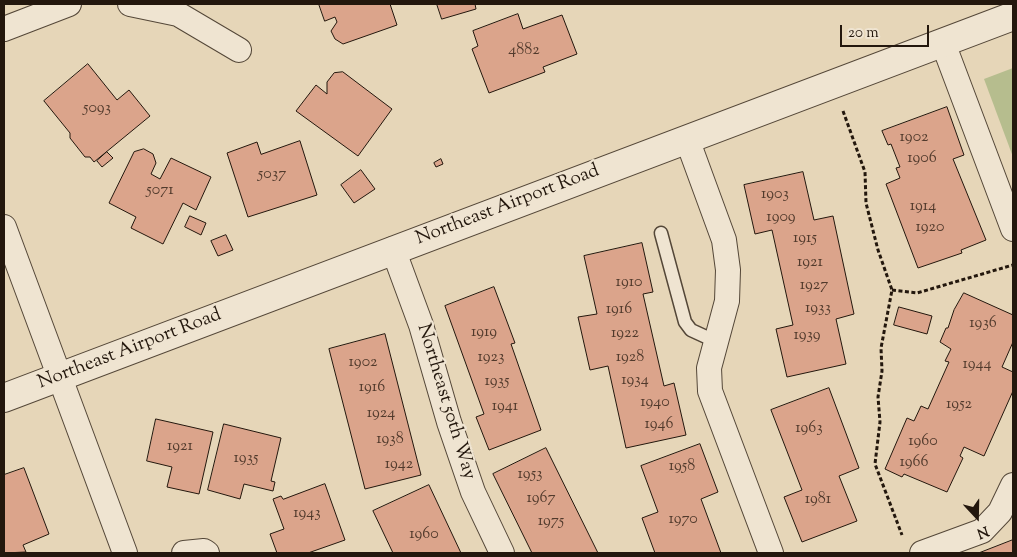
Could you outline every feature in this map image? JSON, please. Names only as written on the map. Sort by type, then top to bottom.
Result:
[{"type":"street","points":[[4,29],[69,4]]},
{"type":"street","points":[[130,4],[178,14],[239,50]]},
{"type":"street","name":"Northeast Airport Road","points":[[4,398],[393,249],[1013,16]]},
{"type":"street","points":[[943,43],[1013,229]]},
{"type":"street","points":[[687,139],[724,240],[728,270],[727,301],[709,368],[710,391],[771,553]]},
{"type":"street","points":[[4,227],[125,553]]},
{"type":"street","name":"Northeast 50th Way","points":[[393,249],[421,325],[449,422],[473,492],[502,553]]},
{"type":"street","points":[[914,549],[982,531],[1000,512],[1013,484]]},
{"type":"street","points":[[184,553],[204,551],[207,553]]},
{"type":"lane","points":[[661,233],[685,322],[691,330],[717,342]]},
{"type":"path","points":[[833,84],[865,172],[866,203],[878,250],[892,290],[881,348],[882,371],[878,397],[880,422],[875,464],[914,549]]},
{"type":"path","points":[[892,290],[917,293],[1013,264]]},
{"type":"green space","points":[[1013,68],[1013,157],[984,79]]},
{"type":"building","points":[[319,4],[390,4],[397,25],[343,44],[335,39],[331,31],[337,22],[335,17],[325,21]]},
{"type":"building","points":[[437,4],[475,4],[476,9],[442,19]]},
{"type":"building","points":[[518,14],[523,29],[562,15],[577,54],[543,67],[545,72],[489,93],[472,49],[478,46],[473,31]]},
{"type":"building","points":[[88,64],[117,100],[129,90],[150,116],[94,162],[90,157],[85,157],[70,138],[70,133],[44,101]]},
{"type":"building","points":[[343,72],[392,109],[358,156],[296,111],[316,85],[327,94],[327,82],[334,73]]},
{"type":"building","points":[[947,107],[964,155],[953,159],[986,240],[961,250],[962,253],[918,268],[886,184],[900,178],[896,168],[900,167],[891,144],[888,145],[882,131]]},
{"type":"building","points":[[300,141],[317,195],[248,217],[227,153],[257,142],[261,154]]},
{"type":"building","points":[[144,149],[153,154],[156,163],[151,174],[160,179],[171,158],[211,177],[196,210],[183,203],[163,244],[131,228],[136,217],[109,203],[134,152]]},
{"type":"building","points":[[107,152],[113,158],[102,167],[97,161]]},
{"type":"building","points":[[441,159],[443,164],[436,167],[434,163]]},
{"type":"building","points":[[361,170],[375,189],[354,203],[341,185]]},
{"type":"building","points":[[803,172],[814,220],[833,216],[854,314],[836,319],[846,364],[787,377],[776,329],[793,325],[772,230],[755,234],[744,185]]},
{"type":"building","points":[[190,216],[206,223],[201,235],[185,227]]},
{"type":"building","points":[[226,235],[233,250],[218,256],[211,241]]},
{"type":"building","points":[[642,243],[653,292],[643,294],[664,386],[674,383],[686,435],[626,448],[608,366],[590,370],[578,317],[597,314],[584,256]]},
{"type":"building","points":[[494,287],[515,343],[511,344],[541,430],[489,450],[476,417],[484,414],[445,306]]},
{"type":"building","points":[[964,293],[1013,315],[1013,342],[1002,367],[1013,372],[1013,391],[984,456],[964,447],[960,456],[963,458],[947,492],[904,474],[902,477],[885,469],[907,418],[914,421],[921,406],[928,409],[949,362],[945,361],[951,349],[940,342],[946,328],[948,328],[954,310]]},
{"type":"building","points":[[899,307],[932,316],[927,334],[894,325]]},
{"type":"building","points":[[385,334],[421,475],[365,489],[329,349]]},
{"type":"building","points":[[829,388],[859,468],[839,476],[857,521],[802,542],[784,497],[802,490],[771,410]]},
{"type":"building","points":[[156,419],[213,432],[199,494],[167,487],[172,467],[147,461]]},
{"type":"building","points":[[224,424],[281,438],[271,481],[275,482],[273,491],[244,484],[240,499],[208,490]]},
{"type":"building","points":[[700,444],[718,492],[701,499],[721,553],[655,553],[642,518],[658,512],[641,466]]},
{"type":"building","points":[[546,448],[598,553],[532,553],[493,474]]},
{"type":"building","points":[[24,468],[49,534],[23,545],[26,552],[4,553],[4,475]]},
{"type":"building","points":[[325,484],[345,540],[308,553],[277,553],[270,534],[284,529],[273,499],[281,496],[283,499]]},
{"type":"building","points":[[429,485],[461,553],[393,553],[373,511]]},
{"type":"building","points":[[1013,540],[1013,553],[979,553]]}]
